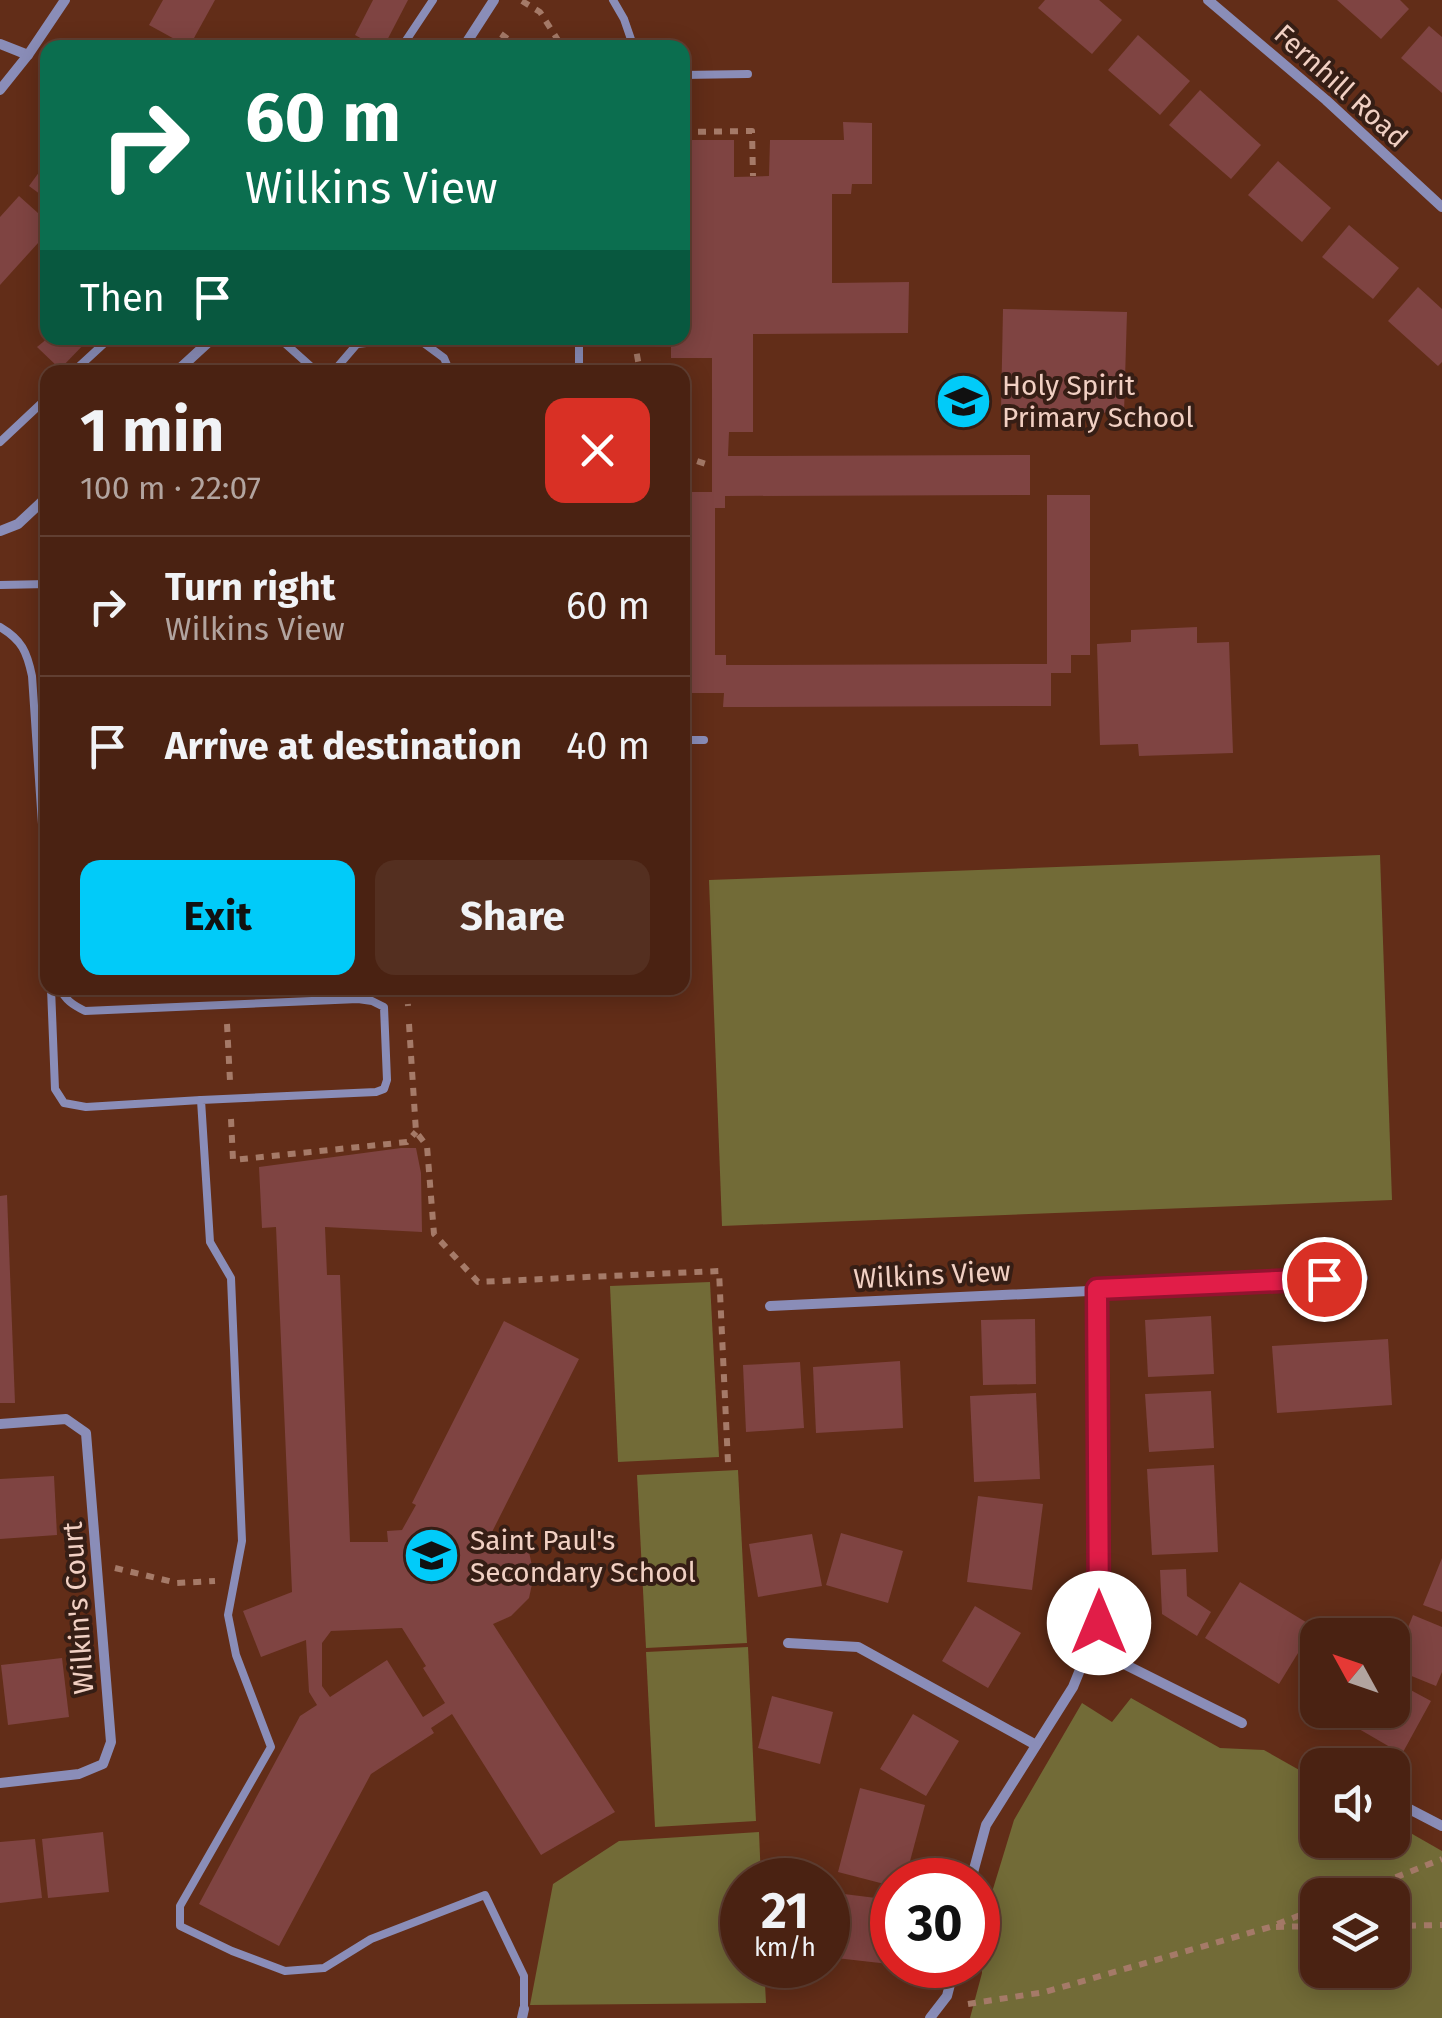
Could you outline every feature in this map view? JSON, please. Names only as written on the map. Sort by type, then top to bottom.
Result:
[{"type":"street","points":[[0,90],[64,0]]},
{"type":"street","points":[[469,40],[494,0]]},
{"type":"street","name":"Fernhill Road","points":[[1208,0],[1326,100],[1442,207]]},
{"type":"street","points":[[0,44],[28,54]]},
{"type":"street","points":[[183,365],[205,345]]},
{"type":"street","points":[[0,531],[18,524],[40,503]]},
{"type":"street","name":"Wilkins View","points":[[770,1306],[1363,1278]]},
{"type":"street","points":[[977,1858],[986,1825],[1073,1687],[1099,1623],[1097,1289]]},
{"type":"street","name":"Wilkin's Court","points":[[0,1424],[66,1419],[86,1433],[111,1742],[103,1764],[79,1774],[0,1783]]},
{"type":"street","points":[[788,1643],[858,1647],[1036,1744]]},
{"type":"street","points":[[1088,1651],[1122,1663],[1242,1723]]},
{"type":"street","points":[[1410,1808],[1441,1823]]},
{"type":"street","points":[[930,2018],[950,1988]]},
{"type":"lane","points":[[406,40],[432,0]]},
{"type":"lane","points":[[612,0],[631,40]]},
{"type":"lane","points":[[690,75],[748,74]]},
{"type":"lane","points":[[81,365],[102,345]]},
{"type":"lane","points":[[288,345],[309,365]]},
{"type":"lane","points":[[424,345],[444,358],[447,365]]},
{"type":"lane","points":[[0,442],[40,404]]},
{"type":"lane","points":[[0,585],[40,584]]},
{"type":"lane","points":[[0,627],[16,636],[27,655],[32,676],[40,794]]},
{"type":"lane","points":[[690,740],[704,740]]},
{"type":"lane","points":[[50,995],[55,1089],[64,1103],[86,1107],[376,1092],[384,1089],[387,1080],[384,1007],[372,1001],[358,998],[85,1010],[64,995]]},
{"type":"lane","points":[[201,1100],[210,1242],[231,1278],[242,1541],[228,1616],[236,1655],[271,1747],[180,1906],[180,1926],[285,1972],[324,1968],[370,1939],[485,1894],[524,1976],[523,2014]]},
{"type":"path","points":[[522,1],[540,12],[558,40]]},
{"type":"path","points":[[501,34],[509,40]]},
{"type":"path","points":[[690,132],[752,132],[753,176]]},
{"type":"path","points":[[690,459],[712,466]]},
{"type":"path","points":[[407,995],[416,1132],[427,1146],[434,1234],[478,1282],[719,1271],[728,1463]]},
{"type":"path","points":[[98,1570],[113,1568],[177,1582],[234,1581]]},
{"type":"path","points":[[1393,1878],[1442,1859]]},
{"type":"path","points":[[962,2010],[969,2002],[1044,1992],[1300,1915]]},
{"type":"path","points":[[1410,1926],[1442,1925]]},
{"type":"path","points":[[1270,1927],[1300,1926]]},
{"type":"shaded area","points":[[1380,855],[1392,1200],[722,1226],[709,880]]},
{"type":"shaded area","points":[[710,1282],[719,1457],[618,1462],[610,1286]]},
{"type":"shaded area","points":[[738,1470],[747,1643],[646,1648],[637,1475]]},
{"type":"shaded area","points":[[748,1647],[756,1821],[655,1827],[646,1652]]},
{"type":"shaded area","points":[[1131,1698],[1220,1748],[1264,1750],[1300,1770],[1300,1858],[1410,1858],[1410,1833],[1442,1851],[1442,2018],[970,2018],[978,1988],[1000,1988],[1000,1866],[1014,1820],[1082,1703],[1112,1722]]},
{"type":"shaded area","points":[[759,1832],[760,1858],[720,1858],[720,1988],[765,1988],[766,2003],[530,2005],[553,1884],[619,1841]]},
{"type":"building","points":[[163,0],[215,0],[193,40],[176,40],[149,25]]},
{"type":"building","points":[[373,0],[408,0],[387,40],[364,40],[355,35]]},
{"type":"building","points":[[1045,0],[1099,0],[1122,20],[1092,54],[1038,8]]},
{"type":"building","points":[[1337,0],[1400,0],[1409,9],[1381,39]]},
{"type":"building","points":[[1429,26],[1442,37],[1442,93],[1401,58]]},
{"type":"building","points":[[1138,35],[1190,81],[1160,115],[1108,70]]},
{"type":"building","points":[[1200,90],[1261,145],[1231,179],[1169,125]]},
{"type":"building","points":[[843,122],[872,123],[872,184],[852,184],[851,194],[832,194],[832,283],[909,282],[908,333],[753,334],[753,432],[729,432],[728,456],[1030,455],[1030,495],[725,496],[725,508],[715,508],[715,655],[726,655],[726,665],[1047,664],[1047,495],[1090,495],[1090,655],[1071,655],[1071,673],[1051,673],[1051,706],[723,707],[724,693],[690,693],[690,492],[712,492],[712,358],[671,358],[671,345],[690,345],[690,140],[734,140],[734,177],[769,176],[770,140],[844,140]]},
{"type":"building","points":[[1278,161],[1331,208],[1302,242],[1248,195]]},
{"type":"building","points":[[40,171],[40,194],[29,186]]},
{"type":"building","points":[[19,196],[40,215],[40,241],[0,285],[0,217]]},
{"type":"building","points":[[1349,225],[1399,268],[1373,299],[1322,257]]},
{"type":"building","points":[[1418,287],[1442,309],[1442,362],[1438,366],[1388,321]]},
{"type":"building","points":[[1003,309],[1127,312],[1124,413],[1001,411]]},
{"type":"building","points":[[83,345],[64,365],[56,365],[37,347]]},
{"type":"building","points":[[1197,627],[1197,643],[1229,642],[1233,753],[1139,756],[1138,744],[1100,745],[1097,644],[1131,642],[1131,630]]},
{"type":"building","points":[[416,1148],[421,1173],[422,1232],[325,1227],[327,1275],[340,1275],[350,1542],[388,1542],[387,1531],[402,1530],[504,1321],[579,1359],[492,1532],[509,1537],[529,1552],[534,1575],[529,1598],[511,1616],[493,1624],[615,1812],[541,1855],[452,1714],[431,1728],[434,1733],[371,1774],[279,1946],[199,1904],[300,1716],[317,1705],[309,1692],[306,1640],[261,1657],[243,1611],[292,1592],[276,1227],[262,1228],[259,1167]],"holes":[[[402,1628],[426,1666],[423,1668],[445,1703],[423,1717],[387,1660],[330,1697],[322,1686],[322,1643],[331,1631]]]},
{"type":"building","points":[[7,1195],[15,1403],[0,1403],[0,1196]]},
{"type":"building","points":[[1211,1316],[1214,1374],[1148,1377],[1145,1320]]},
{"type":"building","points":[[1035,1319],[1036,1384],[983,1385],[981,1320]]},
{"type":"building","points":[[1388,1339],[1392,1405],[1277,1413],[1272,1346]]},
{"type":"building","points":[[900,1361],[903,1428],[816,1433],[813,1367]]},
{"type":"building","points":[[800,1362],[804,1428],[746,1432],[743,1365]]},
{"type":"building","points":[[1211,1391],[1214,1448],[1149,1452],[1145,1394]]},
{"type":"building","points":[[1036,1393],[1040,1479],[974,1482],[970,1396]]},
{"type":"building","points":[[1214,1465],[1218,1552],[1152,1555],[1147,1469]]},
{"type":"building","points":[[54,1476],[57,1535],[0,1539],[0,1479]]},
{"type":"building","points":[[978,1496],[1043,1504],[1032,1590],[967,1582]]},
{"type":"building","points":[[841,1533],[903,1551],[888,1603],[826,1585]]},
{"type":"building","points":[[812,1534],[822,1586],[758,1597],[749,1544]]},
{"type":"building","points":[[1442,1558],[1442,1612],[1423,1605]]},
{"type":"building","points":[[1186,1569],[1187,1596],[1211,1612],[1197,1636],[1162,1614],[1160,1570]]},
{"type":"building","points":[[1240,1582],[1300,1618],[1300,1650],[1279,1684],[1205,1638]]},
{"type":"building","points":[[975,1606],[1021,1633],[988,1688],[942,1661]]},
{"type":"building","points":[[1413,1615],[1442,1627],[1442,1672],[1436,1686],[1410,1675]]},
{"type":"building","points":[[62,1658],[69,1717],[8,1725],[1,1665]]},
{"type":"building","points":[[1410,1690],[1431,1701],[1405,1748],[1392,1748],[1359,1729],[1410,1728]]},
{"type":"building","points":[[772,1696],[833,1712],[820,1764],[758,1748]]},
{"type":"building","points":[[913,1714],[959,1741],[926,1796],[880,1769]]},
{"type":"building","points":[[860,1788],[925,1805],[911,1858],[870,1858],[870,1880],[850,1875],[850,1858],[842,1858]]},
{"type":"building","points":[[103,1832],[109,1892],[48,1898],[42,1839]]},
{"type":"building","points":[[35,1839],[42,1898],[0,1903],[0,1842]]},
{"type":"building","points":[[850,1895],[870,1897],[870,1962],[850,1960]]},
{"type":"place","name":"Holy Spirit Primary School","points":[[963,401]]},
{"type":"place","name":"Saint Paul's Secondary School","points":[[431,1556]]},
{"type":"route","points":[[1099,1623],[1097,1289],[1324,1279]]}]
